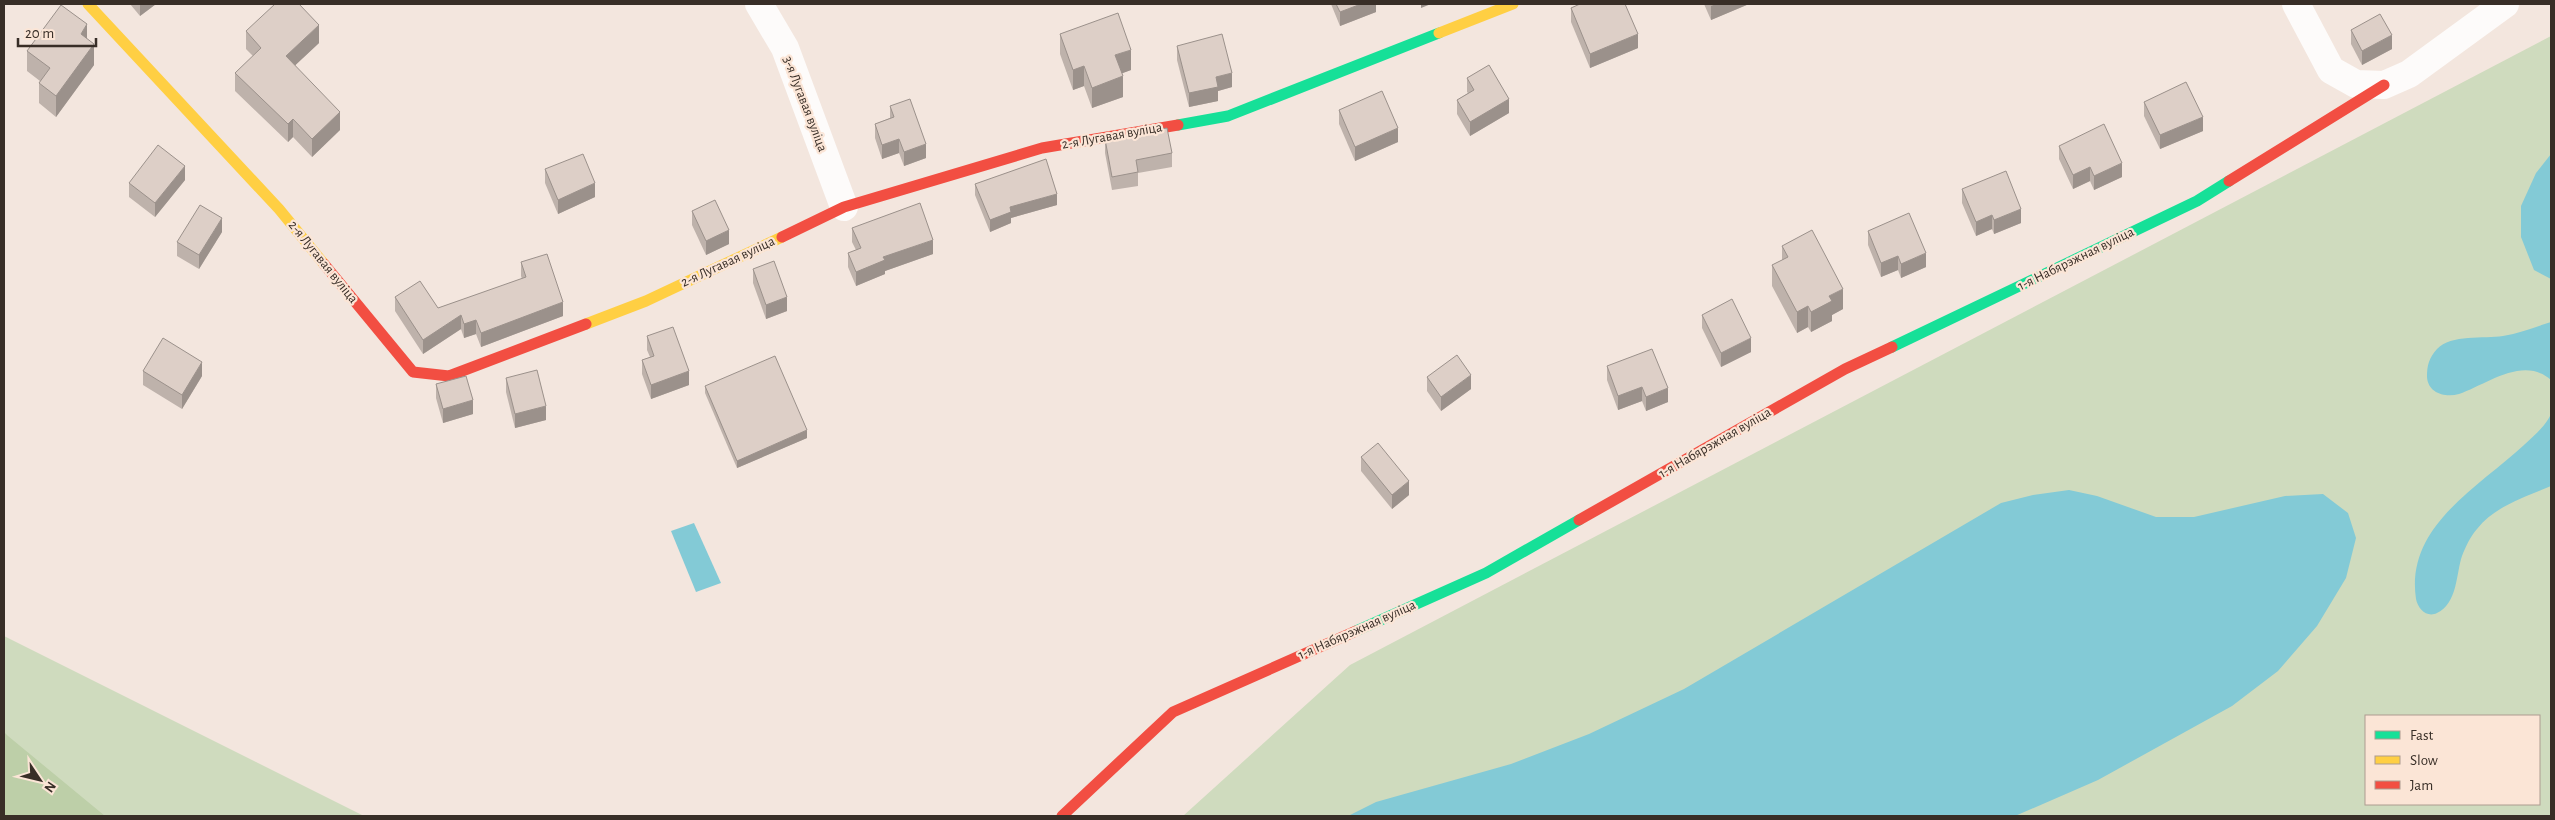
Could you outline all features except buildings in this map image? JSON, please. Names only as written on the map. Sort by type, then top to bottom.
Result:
[{"type":"street","name":"2-я Лугавая вуліца","points":[[88,4],[279,209],[413,372],[449,376],[628,308],[844,207],[1042,148],[1228,116],[1513,4]]},
{"type":"street","name":"3-я Лугавая вуліца","points":[[759,4],[784,48],[844,207]]},
{"type":"street","points":[[2296,4],[2331,70],[2356,84],[2384,85],[2409,74],[2505,4]]},
{"type":"street","name":"1-я Набярэжная вуліца","points":[[1062,816],[1173,712],[1486,573],[1845,369],[2197,201],[2384,85]]},
{"type":"green space","points":[[2551,36],[2551,816],[1183,816],[1350,665]]},
{"type":"green space","points":[[4,636],[364,816],[4,816]]},
{"type":"green space","points":[[4,732],[8,736],[105,816],[4,816]]},
{"type":"water","points":[[2551,154],[2551,279],[2534,270],[2521,237],[2521,206],[2536,173]]},
{"type":"water","points":[[2551,322],[2551,380],[2540,373],[2529,370],[2505,374],[2454,395],[2443,395],[2430,387],[2427,377],[2429,362],[2434,352],[2443,344],[2459,339],[2509,335]]},
{"type":"water","points":[[2551,414],[2551,486],[2501,508],[2484,521],[2472,535],[2465,549],[2453,595],[2449,602],[2437,613],[2430,614],[2424,612],[2416,599],[2416,573],[2422,550],[2433,529],[2467,493],[2524,445],[2546,423]]},
{"type":"water","points":[[2069,490],[2097,496],[2156,517],[2194,517],[2285,496],[2323,494],[2348,513],[2356,538],[2346,578],[2317,626],[2278,671],[2232,706],[2098,780],[2015,816],[1348,816],[1376,802],[1511,764],[1589,734],[1684,689],[2001,503],[2033,495]]},
{"type":"water","points":[[694,523],[721,583],[696,592],[671,531]]},
{"type":"traffic: fast","points":[[1178,125],[1228,116],[1439,33]]},
{"type":"traffic: fast","points":[[1892,347],[2197,201],[2229,181]]},
{"type":"traffic: fast","points":[[1356,631],[1486,573],[1579,520]]},
{"type":"traffic: slow","points":[[88,4],[279,209],[324,264]]},
{"type":"traffic: slow","points":[[1439,33],[1513,4]]},
{"type":"traffic: slow","points":[[586,324],[646,301],[782,237]]},
{"type":"traffic: jam","points":[[2229,181],[2384,85]]},
{"type":"traffic: jam","points":[[782,237],[844,207],[1042,148],[1178,125]]},
{"type":"traffic: jam","points":[[324,264],[413,372],[449,376],[586,324]]},
{"type":"traffic: jam","points":[[1579,520],[1845,369],[1892,347]]},
{"type":"traffic: jam","points":[[1062,816],[1173,712],[1356,631]]}]
